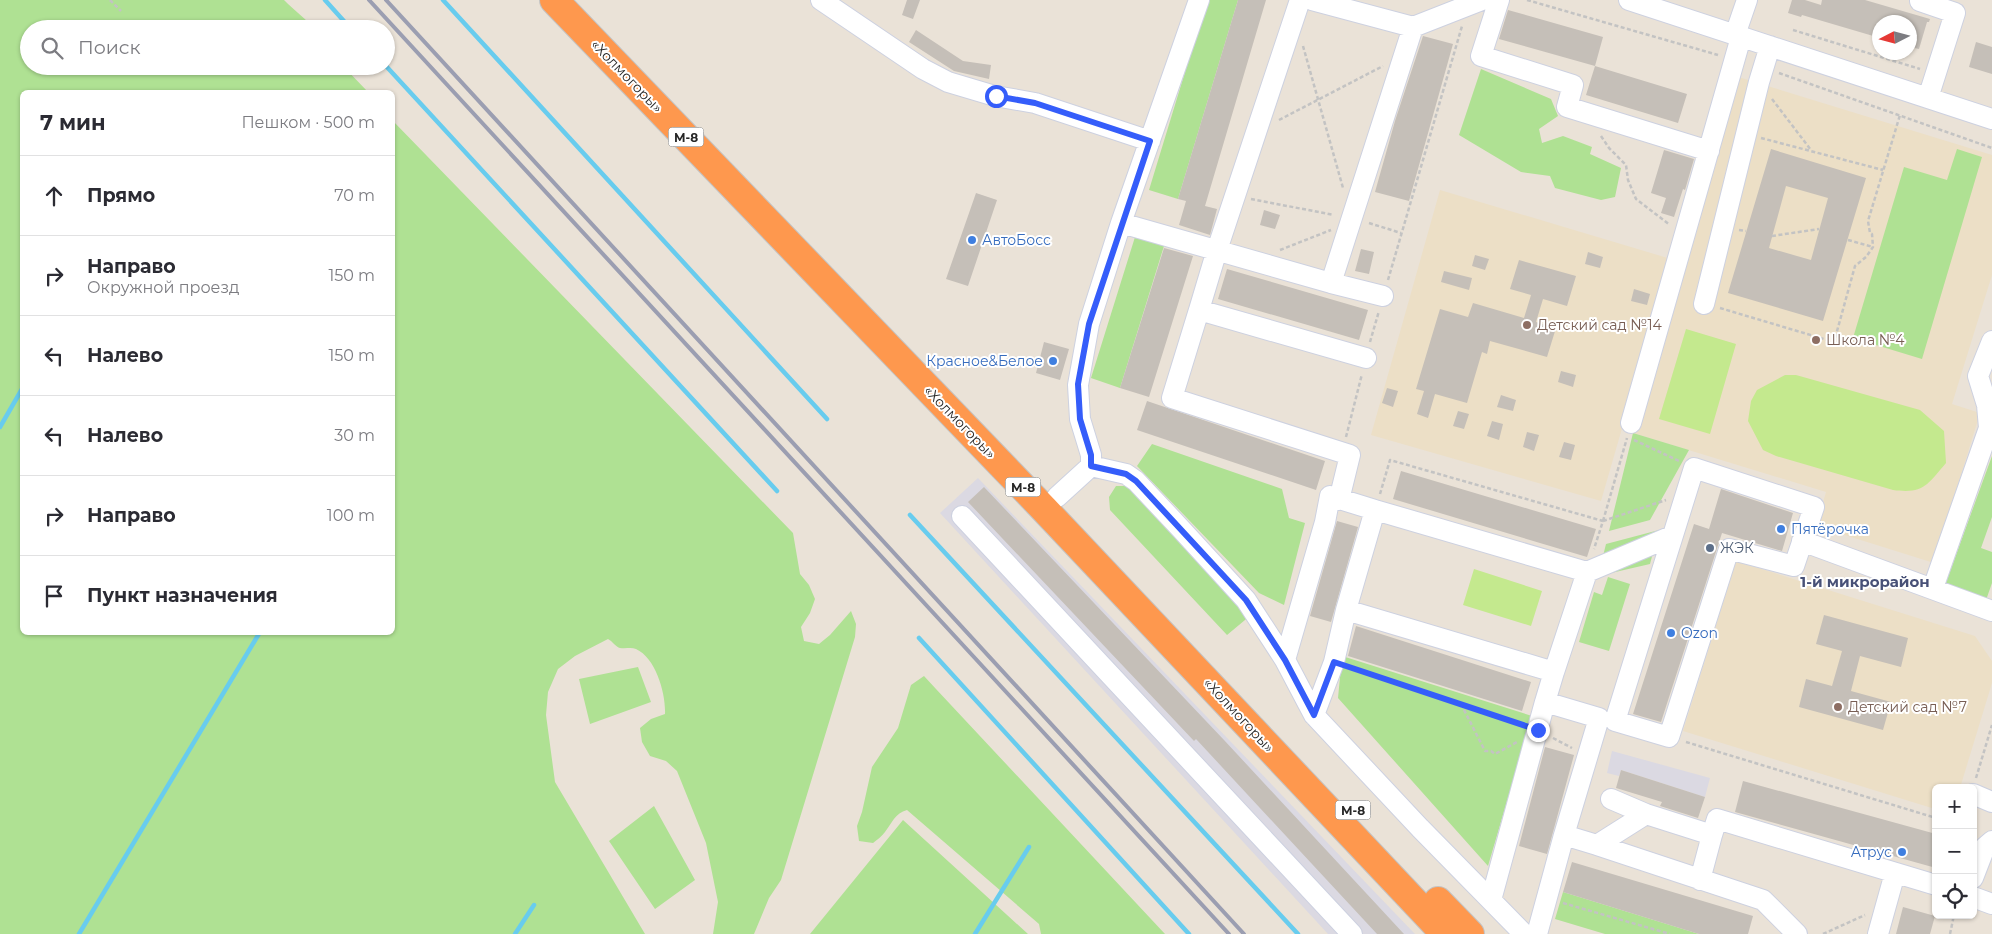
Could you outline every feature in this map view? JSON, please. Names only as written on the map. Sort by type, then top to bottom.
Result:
[{"type":"highway","name":"«Холмогоры»","points":[[554,0],[1038,502],[1445,934]]},
{"type":"highway","name":"«Холмогоры»","points":[[579,0],[1057,497],[1470,934]]},
{"type":"street","points":[[821,0],[923,69],[948,82],[987,94],[1035,103],[1150,141]]},
{"type":"street","points":[[1057,497],[1091,466],[1091,455],[1080,419],[1078,384],[1089,324],[1198,0]]},
{"type":"street","points":[[1312,0],[1413,27],[1475,3]]},
{"type":"street","points":[[1498,0],[1481,56],[1573,85],[1567,107],[1709,151]]},
{"type":"street","points":[[1629,0],[1992,119]]},
{"type":"street","points":[[1632,423],[1709,151],[1747,0]]},
{"type":"street","points":[[1920,1],[1955,13],[1928,98]]},
{"type":"street","points":[[1297,8],[1217,250],[1172,398],[1350,455],[1339,500]]},
{"type":"street","points":[[1331,284],[1413,27]]},
{"type":"street","points":[[1708,305],[1770,46]]},
{"type":"street","points":[[1122,223],[1331,284],[1383,296]]},
{"type":"street","points":[[1199,310],[1366,358]]},
{"type":"street","points":[[1933,588],[1991,429],[1987,404],[1978,376],[1992,341]]},
{"type":"street","points":[[1091,466],[1126,474],[1136,481],[1246,600],[1285,660],[1314,715],[1420,828],[1524,934]]},
{"type":"street","points":[[1538,934],[1585,764],[1607,719],[1694,468],[1814,507],[1794,566],[1729,549],[1669,737],[1607,719],[1545,702]]},
{"type":"street","points":[[1285,660],[1325,522],[1330,496],[1587,572],[1672,536]]},
{"type":"street","points":[[1314,715],[1334,662],[1346,610],[1375,510]]},
{"type":"street","points":[[962,516],[1352,934]]},
{"type":"street","points":[[1802,541],[1992,611]]},
{"type":"street","points":[[1490,900],[1545,702],[1587,572]]},
{"type":"street","points":[[1346,610],[1554,672]]},
{"type":"street","points":[[1977,789],[1992,802]]},
{"type":"street","points":[[1611,799],[1646,814],[1712,835]]},
{"type":"street","points":[[1597,845],[1646,814]]},
{"type":"street","points":[[1700,880],[1717,819],[1932,884]]},
{"type":"street","points":[[1564,835],[1763,900],[1790,924],[1797,934]]},
{"type":"street","points":[[1975,874],[1985,847],[1992,840]]},
{"type":"street","points":[[1880,926],[1895,873]]},
{"type":"street","points":[[1977,898],[1992,904]]},
{"type":"path","points":[[110,0],[121,11]]},
{"type":"path","points":[[1342,453],[1401,233],[1475,3]]},
{"type":"path","points":[[1297,8],[1318,99],[1352,218]]},
{"type":"path","points":[[1792,30],[1936,73]]},
{"type":"path","points":[[1256,131],[1404,55]]},
{"type":"path","points":[[1764,68],[1762,84],[1812,152]]},
{"type":"path","points":[[1587,113],[1609,148],[1626,165],[1628,180],[1636,199],[1685,236]]},
{"type":"path","points":[[1708,305],[1834,342],[1855,266],[1873,247],[1868,221],[1900,115]]},
{"type":"path","points":[[1760,138],[1883,170]]},
{"type":"path","points":[[1235,196],[1352,218],[1401,233]]},
{"type":"path","points":[[1253,261],[1328,231],[1352,218]]},
{"type":"path","points":[[1772,236],[1820,229]]},
{"type":"path","points":[[1848,240],[1873,247]]},
{"type":"path","points":[[1587,572],[1628,437],[1694,468]]},
{"type":"path","points":[[1375,510],[1390,460],[1603,521],[1685,494]]},
{"type":"path","points":[[1334,662],[1538,730],[1571,746],[1585,764]]},
{"type":"path","points":[[1461,704],[1485,751],[1491,751],[1495,754],[1538,730]]},
{"type":"path","points":[[1976,784],[1992,725]]},
{"type":"path","points":[[1669,737],[1932,816]]},
{"type":"path","points":[[1547,898],[1670,934]]},
{"type":"path","points":[[1823,934],[1869,913],[1880,926]]},
{"type":"path","points":[[1950,934],[1953,919]]},
{"type":"shaded area","name":"Школа №4","points":[[1735,76],[1992,155],[1992,275],[1952,404],[1980,413],[1934,563],[1816,526],[1826,492],[1633,433]]},
{"type":"shaded area","name":"Детский сад №14","points":[[1440,190],[1671,259],[1601,501],[1371,435]]},
{"type":"shaded area","points":[[978,478],[1415,934],[1328,934],[940,513]]},
{"type":"shaded area","name":"Детский сад №7","points":[[1736,561],[1975,636],[1992,661],[1992,683],[1961,784],[1932,784],[1932,808],[1683,731]]},
{"type":"shaded area","points":[[1612,751],[1710,778],[1705,797],[1621,770],[1619,776],[1607,773]]},
{"type":"green space","points":[[0,0],[284,0],[306,20],[20,20],[20,75],[352,75],[366,90],[20,90],[20,635],[395,635],[395,123],[793,533],[800,574],[809,585],[815,599],[810,613],[801,627],[804,641],[819,644],[830,635],[851,611],[856,624],[855,637],[781,880],[769,898],[754,934],[713,934],[718,902],[706,843],[677,771],[666,761],[650,756],[642,742],[640,728],[651,719],[665,714],[662,687],[654,668],[643,654],[634,648],[618,647],[608,639],[575,656],[558,669],[548,692],[546,715],[555,782],[645,934],[0,934]]},
{"type":"green space","points":[[1207,0],[1238,0],[1178,199],[1149,190]]},
{"type":"green space","points":[[1481,69],[1551,99],[1558,116],[1539,129],[1542,143],[1563,136],[1592,147],[1590,154],[1621,168],[1615,197],[1601,200],[1555,188],[1550,176],[1521,172],[1459,135]]},
{"type":"green space","points":[[1957,149],[1982,157],[1922,359],[1853,338],[1904,167],[1947,180]]},
{"type":"green space","points":[[1135,237],[1164,246],[1120,388],[1091,378]]},
{"type":"green space","points":[[1686,329],[1736,344],[1710,434],[1659,419]]},
{"type":"green space","points":[[1785,375],[1796,375],[1920,410],[1944,431],[1946,463],[1924,486],[1912,491],[1903,491],[1893,490],[1776,456],[1763,450],[1748,421],[1751,401],[1757,390]]},
{"type":"green space","points":[[1633,433],[1689,450],[1650,520],[1609,531]]},
{"type":"green space","points":[[1152,444],[1282,489],[1289,518],[1305,523],[1284,605],[1259,593],[1137,466]]},
{"type":"green space","points":[[1992,456],[1992,517],[1981,548],[1992,552],[1992,583],[1985,603],[1944,588]]},
{"type":"green space","points":[[1116,486],[1128,486],[1251,615],[1227,635],[1110,510],[1109,497]]},
{"type":"green space","points":[[1659,530],[1650,564],[1598,576],[1606,544]]},
{"type":"green space","points":[[1474,569],[1542,591],[1531,626],[1463,605]]},
{"type":"green space","points":[[1608,577],[1630,584],[1609,651],[1579,642],[1594,592],[1602,595]]},
{"type":"green space","points":[[1342,656],[1532,716],[1488,866],[1338,698]]},
{"type":"green space","points":[[638,667],[651,702],[590,724],[579,679]]},
{"type":"green space","points":[[924,676],[1165,934],[1041,934],[1039,924],[907,810],[897,816],[884,833],[873,843],[859,841],[857,826],[872,767],[898,728],[911,685]]},
{"type":"green space","points":[[654,806],[695,880],[655,909],[609,841]]},
{"type":"green space","points":[[903,820],[1028,934],[810,934]]},
{"type":"green space","points":[[1563,892],[1699,934],[1605,934],[1555,919]]},
{"type":"building","points":[[907,0],[920,0],[913,19],[902,15]]},
{"type":"building","points":[[1238,0],[1266,0],[1205,206],[1217,209],[1210,235],[1179,225],[1186,201],[1178,199]]},
{"type":"building","points":[[1792,0],[1805,0],[1821,5],[1822,0],[1865,0],[1916,15],[1872,15],[1872,36],[1802,15],[1801,17],[1788,13]]},
{"type":"building","points":[[1508,10],[1603,37],[1595,66],[1499,39]]},
{"type":"building","points":[[1917,15],[1930,19],[1927,22],[1919,49],[1917,49]]},
{"type":"building","points":[[916,30],[963,61],[991,65],[989,79],[954,71],[909,42]]},
{"type":"building","points":[[1423,36],[1453,44],[1409,201],[1375,192],[1395,121]]},
{"type":"building","points":[[1976,42],[1992,47],[1992,74],[1969,67]]},
{"type":"building","points":[[1595,66],[1687,94],[1678,123],[1586,95]]},
{"type":"building","points":[[1771,149],[1866,178],[1823,321],[1728,293]],"holes":[[[1786,186],[1828,198],[1811,260],[1769,248]]]},
{"type":"building","points":[[1664,150],[1694,159],[1685,190],[1683,189],[1674,217],[1661,213],[1666,198],[1651,193]]},
{"type":"building","name":"АвтоБосс","points":[[976,193],[997,200],[968,286],[946,279]]},
{"type":"building","points":[[1264,210],[1280,215],[1275,229],[1260,225]]},
{"type":"building","points":[[1164,248],[1193,256],[1149,397],[1120,388]]},
{"type":"building","points":[[1361,249],[1374,252],[1369,274],[1355,271]]},
{"type":"building","points":[[1588,252],[1603,257],[1600,268],[1585,264]]},
{"type":"building","points":[[1475,255],[1489,259],[1485,270],[1472,266]]},
{"type":"building","points":[[1519,260],[1576,276],[1567,306],[1543,299],[1536,322],[1556,328],[1547,357],[1490,341],[1487,354],[1482,352],[1467,403],[1435,394],[1428,418],[1417,414],[1424,391],[1416,389],[1440,309],[1468,317],[1473,303],[1524,318],[1531,295],[1510,289]]},
{"type":"building","points":[[1227,269],[1368,310],[1359,340],[1218,299]]},
{"type":"building","points":[[1444,271],[1472,278],[1469,290],[1441,282]]},
{"type":"building","points":[[1634,289],[1650,294],[1647,305],[1631,301]]},
{"type":"building","name":"Красное&Белое","points":[[1044,342],[1069,349],[1060,380],[1036,373]]},
{"type":"building","points":[[1561,371],[1576,375],[1573,387],[1558,382]]},
{"type":"building","points":[[1387,388],[1398,391],[1393,407],[1382,403]]},
{"type":"building","points":[[1501,395],[1516,400],[1513,411],[1497,407]]},
{"type":"building","points":[[1147,401],[1325,461],[1316,490],[1137,430]]},
{"type":"building","points":[[1458,411],[1469,414],[1464,429],[1453,426]]},
{"type":"building","points":[[1492,421],[1503,424],[1499,440],[1487,436]]},
{"type":"building","points":[[1527,432],[1539,435],[1534,451],[1523,447]]},
{"type":"building","points":[[1564,442],[1575,445],[1571,460],[1559,457]]},
{"type":"building","points":[[1401,471],[1596,529],[1587,557],[1393,499]]},
{"type":"building","points":[[984,487],[1224,740],[1404,934],[1377,934],[1196,739],[1194,741],[968,502]]},
{"type":"building","points":[[1721,489],[1793,513],[1782,551],[1722,533],[1661,722],[1633,714],[1694,524],[1709,529]]},
{"type":"building","points":[[1337,521],[1358,527],[1331,622],[1310,616]]},
{"type":"building","points":[[1824,615],[1908,638],[1901,667],[1860,656],[1851,691],[1891,702],[1883,730],[1799,707],[1806,679],[1832,686],[1842,651],[1816,644]]},
{"type":"building","points":[[1356,626],[1531,682],[1522,711],[1348,656]]},
{"type":"building","points":[[1545,747],[1574,755],[1547,854],[1519,846]]},
{"type":"building","points":[[1621,770],[1705,797],[1698,818],[1660,806],[1662,802],[1616,788]]},
{"type":"building","points":[[1743,781],[1932,833],[1932,867],[1735,812]]},
{"type":"building","points":[[1572,862],[1753,916],[1748,934],[1699,934],[1563,892]]},
{"type":"building","points":[[1903,907],[1932,915],[1932,919],[1934,919],[1930,934],[1896,934]]},
{"type":"waterway","points":[[325,0],[343,20]]},
{"type":"waterway","points":[[443,0],[827,419]]},
{"type":"waterway","points":[[394,75],[777,491]]},
{"type":"waterway","points":[[0,427],[20,392]]},
{"type":"waterway","points":[[910,515],[1298,934]]},
{"type":"waterway","points":[[79,934],[258,635]]},
{"type":"waterway","points":[[919,638],[1189,934]]},
{"type":"waterway","points":[[975,934],[1029,847]]},
{"type":"waterway","points":[[515,934],[534,905]]},
{"type":"railway","points":[[369,0],[387,20]]},
{"type":"railway","points":[[386,0],[1244,934]]},
{"type":"railway","points":[[395,28],[1229,934]]},
{"type":"place","name":"АвтоБосс","points":[[972,240]]},
{"type":"place","name":"Детский сад №14","points":[[1527,325]]},
{"type":"place","name":"Школа №4","points":[[1816,340]]},
{"type":"place","name":"Красное&Белое","points":[[1053,361]]},
{"type":"place","name":"Пятёрочка","points":[[1781,529]]},
{"type":"place","name":"ЖЭК","points":[[1710,548]]},
{"type":"place","name":"Ozon","points":[[1671,633]]},
{"type":"place","name":"Детский сад №7","points":[[1838,707]]},
{"type":"place","name":"Атрус","points":[[1902,852]]},
{"type":"district","name":"1-й микрорайон","points":[[1865,581]]},
{"type":"route","points":[[996,96],[1035,103],[1150,141],[1089,324],[1078,384],[1080,419],[1091,455],[1091,466],[1111,469],[1126,474],[1136,481],[1246,600],[1285,660],[1314,715],[1334,662],[1538,730]]}]
